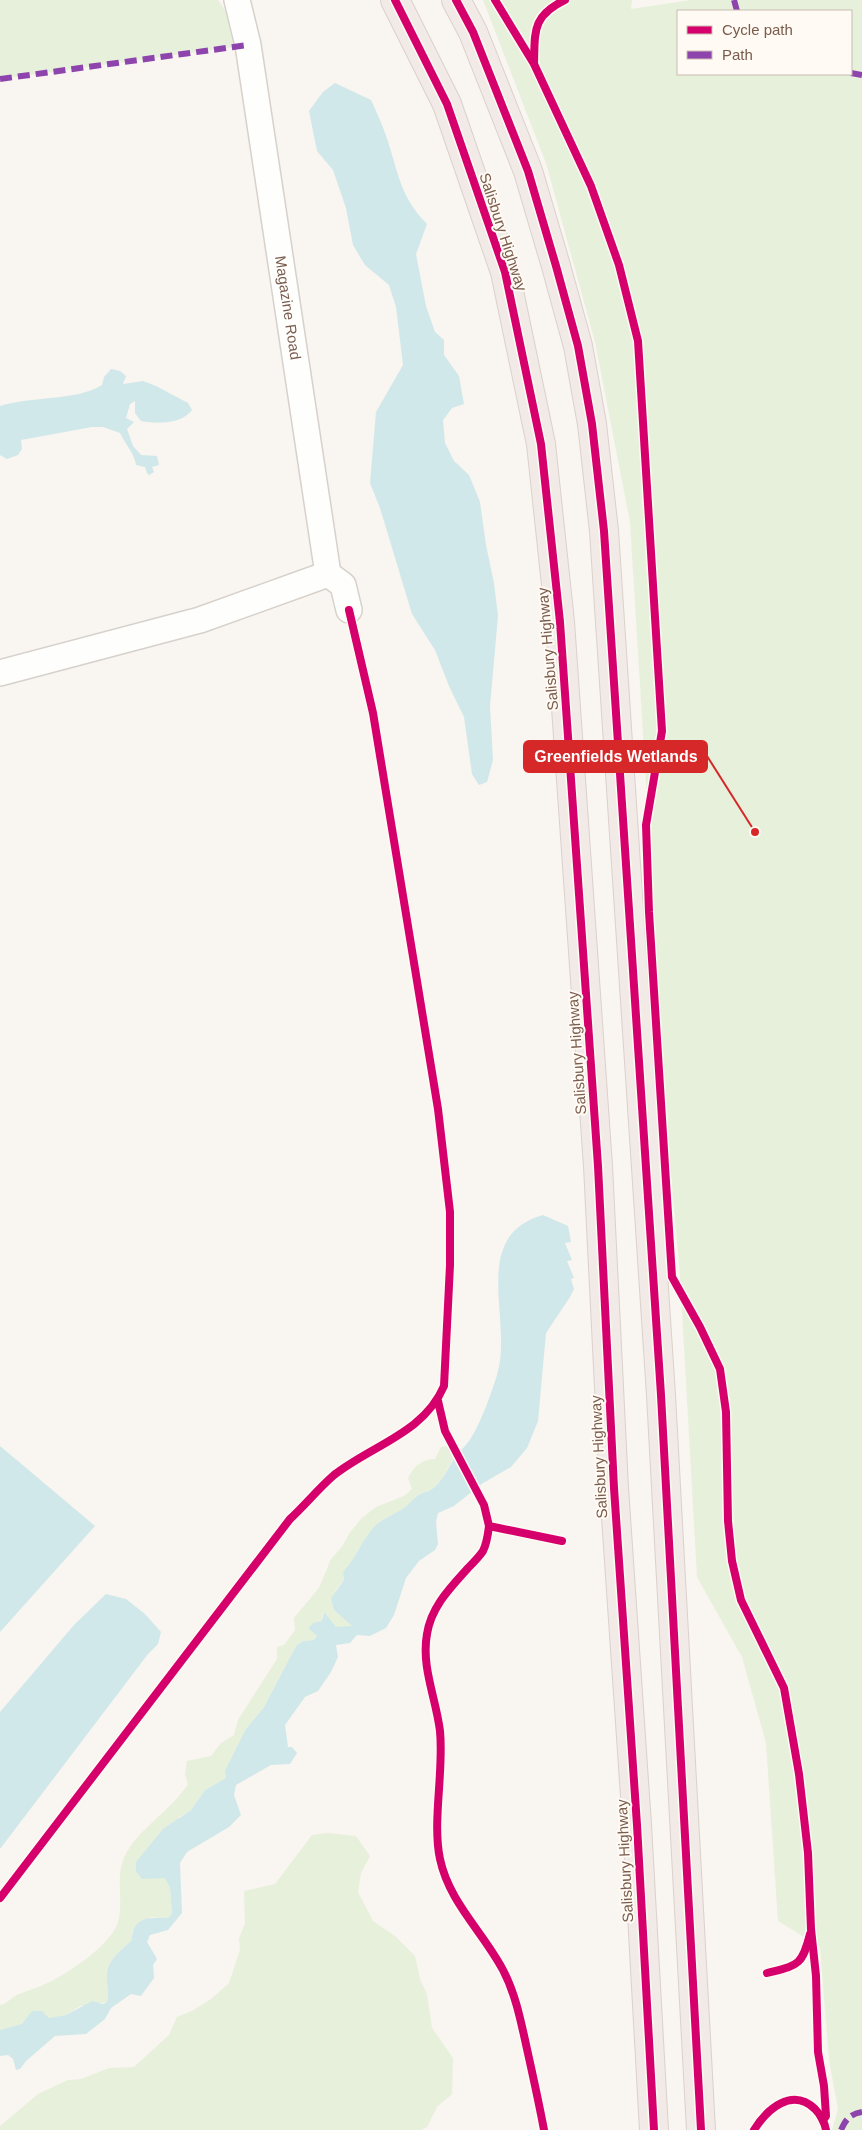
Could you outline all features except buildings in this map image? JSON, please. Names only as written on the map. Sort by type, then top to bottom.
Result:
[{"type":"highway","name":"Salisbury Highway","points":[[395,0],[446,104],[505,272],[541,444],[560,622],[598,1166],[614,1488],[637,1825],[652,2124]]},
{"type":"highway","points":[[456,0],[473,32],[528,171],[578,346],[592,424],[599,482],[604,531],[661,1395],[701,2130]]},
{"type":"street","name":"Magazine Road","points":[[237,0],[248,45],[328,574]]},
{"type":"street","points":[[0,673],[200,620],[328,574],[343,586],[350,610]]},
{"type":"green space","points":[[0,0],[218,0],[248,45],[0,79]]},
{"type":"green space","points":[[483,0],[632,0],[631,9],[691,0],[862,0],[862,2130],[832,2130],[838,2109],[829,2060],[820,1947],[778,1921],[766,1743],[742,1657],[697,1577],[680,1275],[668,1141],[630,522],[595,342],[546,163]]},
{"type":"green space","points":[[448,1446],[453,1459],[441,1480],[430,1491],[421,1493],[403,1509],[379,1522],[357,1551],[352,1563],[343,1572],[344,1580],[335,1591],[334,1610],[352,1626],[336,1628],[323,1612],[322,1621],[308,1627],[317,1636],[314,1640],[303,1641],[296,1646],[264,1707],[246,1729],[226,1778],[205,1790],[191,1810],[179,1817],[165,1877],[170,1888],[172,1914],[168,1918],[151,1917],[132,1932],[132,1940],[111,1961],[109,1966],[107,1972],[107,2002],[80,2006],[66,2015],[0,2030],[0,2005],[19,1994],[50,1982],[73,1968],[85,1960],[114,1931],[120,1914],[120,1873],[124,1858],[137,1838],[173,1803],[188,1784],[185,1774],[187,1761],[211,1756],[221,1743],[234,1735],[238,1720],[277,1659],[277,1647],[284,1645],[295,1630],[294,1618],[319,1588],[331,1559],[341,1548],[351,1531],[362,1518],[376,1507],[404,1496],[412,1489],[408,1478],[413,1470],[422,1462],[435,1459],[441,1447]]},
{"type":"green space","points":[[328,1833],[356,1836],[370,1856],[361,1873],[358,1892],[373,1921],[395,1936],[415,1956],[420,1979],[427,1994],[432,2028],[453,2058],[452,2094],[437,2107],[427,2127],[421,2130],[0,2130],[0,2126],[38,2094],[68,2080],[81,2079],[109,2068],[134,2067],[169,2035],[177,2017],[192,2011],[211,1999],[229,1983],[240,1950],[239,1939],[245,1923],[244,1891],[275,1884],[312,1835]]},
{"type":"water","points":[[335,83],[371,100],[385,133],[404,192],[417,213],[427,224],[416,254],[426,306],[435,332],[444,340],[444,355],[459,376],[464,404],[452,408],[443,420],[445,443],[454,461],[469,475],[480,502],[498,616],[490,706],[493,760],[487,782],[479,785],[472,774],[464,717],[435,650],[412,614],[380,508],[370,483],[376,412],[403,365],[396,307],[389,285],[365,265],[353,245],[346,208],[333,170],[317,151],[309,111],[323,92]]},
{"type":"water","points":[[111,369],[120,371],[126,376],[123,384],[143,381],[188,403],[192,410],[188,415],[169,422],[147,422],[141,421],[135,413],[135,401],[130,404],[126,418],[134,422],[127,429],[133,446],[141,455],[157,456],[159,465],[152,467],[154,472],[149,475],[145,467],[136,465],[132,453],[120,433],[103,427],[92,427],[21,440],[22,449],[18,455],[7,459],[0,455],[0,406],[80,394],[92,390],[102,385],[104,377]]},
{"type":"water","points":[[543,1215],[568,1226],[571,1242],[565,1243],[572,1260],[567,1261],[574,1278],[571,1279],[574,1289],[546,1333],[538,1421],[527,1448],[511,1467],[483,1483],[454,1506],[438,1513],[436,1522],[438,1544],[435,1550],[419,1561],[406,1578],[394,1615],[386,1628],[370,1636],[357,1635],[350,1643],[336,1645],[338,1657],[331,1672],[318,1691],[305,1697],[285,1725],[288,1747],[292,1747],[297,1753],[290,1764],[271,1765],[236,1785],[234,1795],[241,1815],[229,1827],[187,1852],[180,1863],[182,1913],[168,1930],[150,1935],[147,1942],[157,1959],[153,1965],[154,1978],[141,1996],[131,1994],[111,2008],[105,2019],[86,2034],[55,2036],[26,2061],[20,2069],[16,2070],[13,2059],[8,2055],[0,2056],[0,2030],[22,2024],[32,2011],[42,2011],[49,2018],[66,2015],[92,2001],[103,2004],[107,2002],[107,1972],[109,1966],[111,1961],[132,1940],[135,1927],[138,1923],[148,1918],[168,1918],[172,1914],[170,1888],[165,1878],[142,1879],[136,1871],[136,1862],[163,1829],[191,1810],[205,1790],[226,1778],[225,1771],[246,1729],[264,1707],[296,1646],[303,1641],[314,1640],[317,1636],[308,1628],[313,1623],[322,1621],[324,1612],[336,1627],[352,1626],[334,1610],[331,1598],[344,1580],[343,1572],[372,1529],[378,1523],[401,1510],[419,1495],[429,1491],[436,1485],[471,1438],[489,1399],[497,1375],[501,1353],[498,1283],[500,1261],[507,1241],[520,1226]]},
{"type":"water","points":[[0,1446],[95,1526],[0,1632]]},
{"type":"water","points":[[106,1594],[126,1599],[145,1614],[161,1632],[158,1644],[148,1654],[0,1849],[0,1712],[74,1625]]},
{"type":"marked path","points":[[734,0],[737,10]]},
{"type":"marked path","points":[[0,79],[248,45]]},
{"type":"marked path","points":[[852,73],[862,75]]},
{"type":"marked path","points":[[841,2130],[849,2118],[854,2114],[862,2112]]},
{"type":"cycle path","points":[[395,0],[447,104],[505,272],[541,444],[560,622],[598,1166],[614,1488],[637,1825],[654,2130]]},
{"type":"cycle path","points":[[456,0],[473,32],[528,171],[578,346],[592,424],[604,531],[661,1395],[701,2130]]},
{"type":"cycle path","points":[[495,0],[534,64],[591,186],[619,265],[638,341],[662,731],[646,825],[649,912],[672,1277],[700,1327],[720,1369],[726,1412],[728,1521],[732,1561],[741,1600],[784,1688],[799,1774],[808,1853],[811,1929],[816,1976],[818,2052],[824,2086],[826,2116],[823,2120]]},
{"type":"cycle path","points":[[534,63],[536,33],[541,19],[546,12],[565,0]]},
{"type":"cycle path","points":[[0,1898],[290,1519],[334,1475],[349,1464],[396,1437],[424,1416],[444,1386],[450,1265],[450,1212],[438,1109],[373,713],[349,610]]},
{"type":"cycle path","points":[[438,1401],[445,1431],[484,1505],[489,1526],[562,1541]]},
{"type":"cycle path","points":[[489,1526],[483,1551],[442,1598],[429,1624],[427,1634],[427,1670],[438,1719],[441,1747],[438,1844],[444,1875],[451,1889],[495,1956],[511,1989],[523,2029],[544,2130]]},
{"type":"cycle path","points":[[767,1973],[792,1966],[797,1962],[804,1952],[810,1934]]},
{"type":"cycle path","points":[[754,2130],[773,2108],[789,2100],[798,2100],[815,2109],[825,2124],[826,2130]]},
{"type":"place","name":"Greenfields Wetlands","points":[[755,832]]}]
